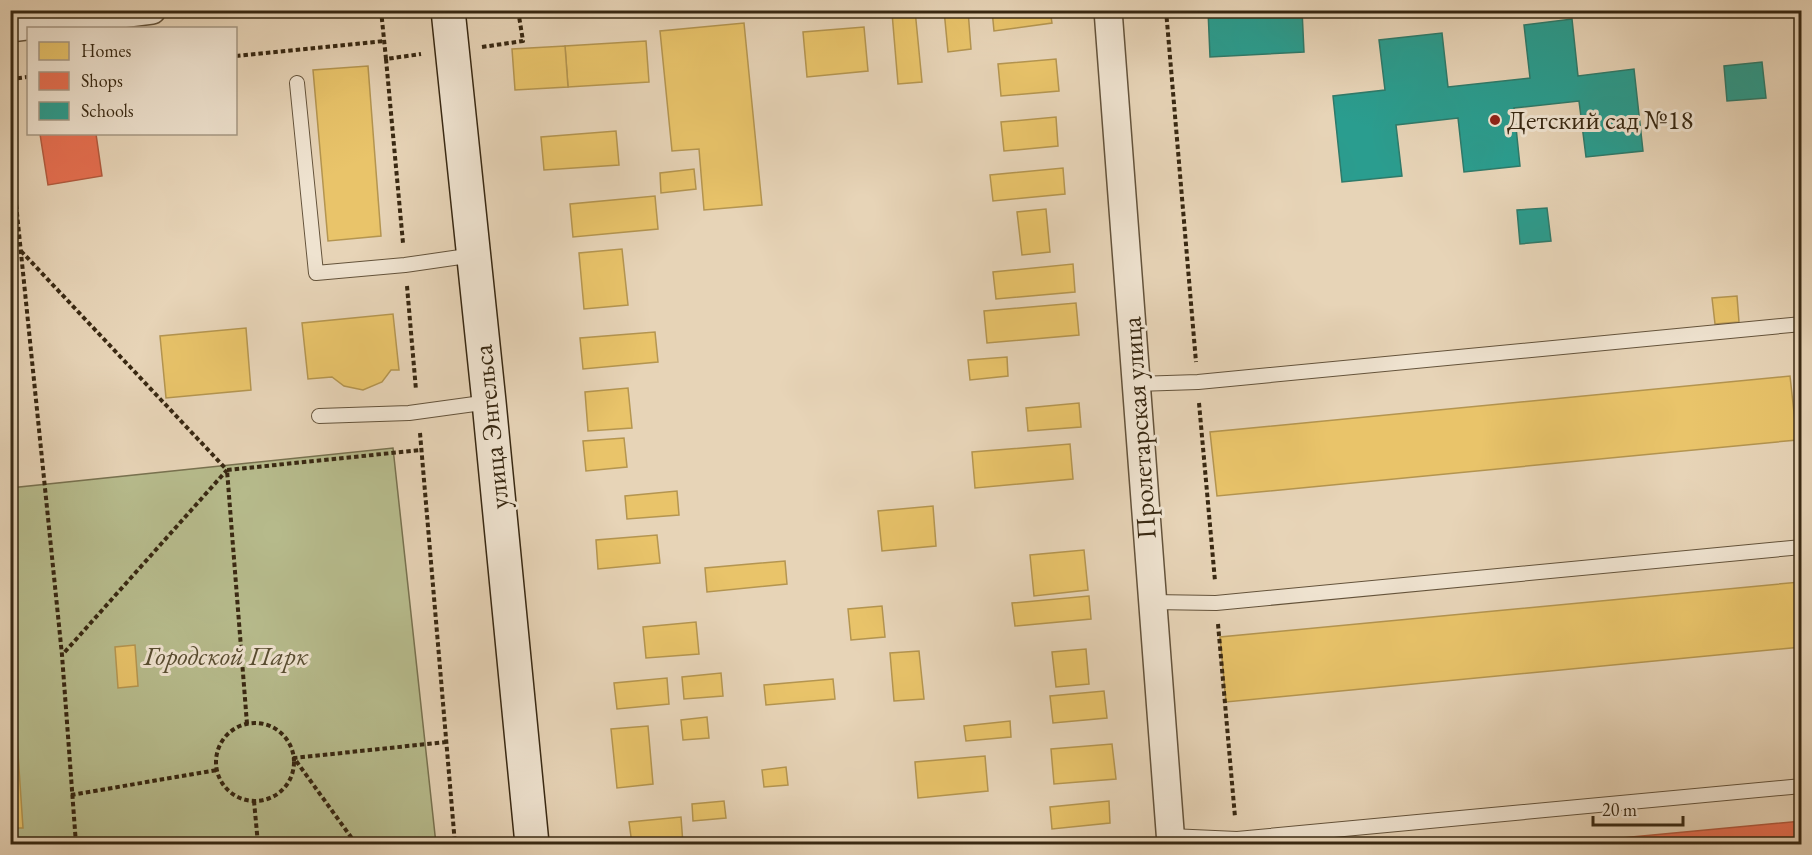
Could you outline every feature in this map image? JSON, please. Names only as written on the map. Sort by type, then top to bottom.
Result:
[{"type":"main road","name":"улица Энгельса","points":[[448,10],[532,844]]},
{"type":"street","points":[[10,28],[152,10]]},
{"type":"street","name":"Пролетарская улица","points":[[1108,10],[1171,840]]},
{"type":"lane","points":[[297,83],[316,273],[405,265],[474,255]]},
{"type":"lane","points":[[1136,384],[1198,382],[1802,324]]},
{"type":"lane","points":[[319,416],[418,412],[489,402]]},
{"type":"lane","points":[[1152,602],[1216,603],[1802,547]]},
{"type":"lane","points":[[1171,840],[1237,840],[1802,786]]},
{"type":"path","points":[[1166,10],[1237,840]]},
{"type":"path","points":[[1799,10],[1802,55]]},
{"type":"path","points":[[237,56],[384,40]]},
{"type":"path","points":[[386,59],[455,844]]},
{"type":"path","points":[[10,79],[27,77]]},
{"type":"path","points":[[10,146],[62,655],[76,844]]},
{"type":"path","points":[[20,250],[228,470],[247,724]]},
{"type":"path","points":[[62,655],[228,470],[421,450]]},
{"type":"path","points":[[247,724],[266,725],[280,732],[290,744],[294,758],[293,773],[283,789],[271,798],[244,800],[231,792],[221,781],[217,770],[217,755],[223,741],[234,730],[247,724]]},
{"type":"path","points":[[294,758],[446,742]]},
{"type":"path","points":[[294,758],[356,844]]},
{"type":"path","points":[[71,795],[217,770]]},
{"type":"path","points":[[254,801],[258,844]]},
{"type":"green space","name":"Городской Парк","points":[[393,448],[436,844],[11,844],[10,488]]},
{"type":"building: Homes","points":[[915,10],[922,82],[898,84],[892,13]]},
{"type":"building: Homes","points":[[944,10],[968,10],[971,49],[948,52]]},
{"type":"building: Homes","points":[[992,10],[1050,10],[1052,23],[994,31]]},
{"type":"building: Homes","points":[[744,23],[762,205],[704,210],[699,149],[672,151],[660,31]]},
{"type":"building: Homes","points":[[864,27],[868,71],[807,77],[803,32]]},
{"type":"building: Homes","points":[[646,41],[649,82],[568,87],[565,46]]},
{"type":"building: Homes","points":[[565,46],[568,87],[515,90],[512,49]]},
{"type":"building: Homes","points":[[1056,59],[1059,91],[1001,96],[998,64]]},
{"type":"building: Homes","points":[[368,66],[381,236],[328,241],[313,70]]},
{"type":"building: Homes","points":[[1056,117],[1058,146],[1004,151],[1001,122]]},
{"type":"building: Homes","points":[[616,131],[619,165],[544,170],[541,137]]},
{"type":"building: Homes","points":[[1063,168],[1065,194],[993,201],[990,175]]},
{"type":"building: Homes","points":[[694,169],[696,189],[661,193],[660,173]]},
{"type":"building: Homes","points":[[655,196],[658,229],[573,237],[570,204]]},
{"type":"building: Homes","points":[[1046,209],[1050,252],[1022,255],[1017,212]]},
{"type":"building: Homes","points":[[622,249],[628,305],[584,309],[579,253]]},
{"type":"building: Homes","points":[[1073,264],[1075,292],[996,299],[993,272]]},
{"type":"building: Homes","points":[[1737,296],[1739,322],[1715,324],[1712,298]]},
{"type":"building: Homes","points":[[1076,303],[1079,335],[987,343],[984,311]]},
{"type":"building: Homes","points":[[393,314],[399,370],[391,370],[382,382],[363,390],[344,386],[332,377],[308,379],[302,323]]},
{"type":"building: Homes","points":[[246,328],[251,390],[166,398],[160,336]]},
{"type":"building: Homes","points":[[655,332],[658,362],[583,369],[580,338]]},
{"type":"building: Homes","points":[[1007,357],[1008,376],[970,380],[968,360]]},
{"type":"building: Homes","points":[[1790,376],[1797,440],[1217,496],[1210,432]]},
{"type":"building: Homes","points":[[628,388],[632,428],[588,431],[585,392]]},
{"type":"building: Homes","points":[[1079,403],[1081,427],[1028,431],[1026,408]]},
{"type":"building: Homes","points":[[624,438],[627,467],[586,471],[583,441]]},
{"type":"building: Homes","points":[[1070,444],[1073,479],[975,488],[972,452]]},
{"type":"building: Homes","points":[[677,491],[679,515],[627,519],[625,496]]},
{"type":"building: Homes","points":[[933,506],[936,546],[882,551],[878,511]]},
{"type":"building: Homes","points":[[657,535],[660,563],[598,569],[596,540]]},
{"type":"building: Homes","points":[[1084,550],[1088,590],[1034,596],[1030,555]]},
{"type":"building: Homes","points":[[785,561],[787,584],[707,592],[705,568]]},
{"type":"building: Homes","points":[[1800,582],[1802,647],[1226,702],[1220,637]]},
{"type":"building: Homes","points":[[1089,596],[1091,619],[1015,626],[1012,603]]},
{"type":"building: Homes","points":[[882,606],[885,637],[851,640],[848,609]]},
{"type":"building: Homes","points":[[696,622],[699,654],[646,658],[643,627]]},
{"type":"building: Homes","points":[[135,645],[138,686],[118,688],[115,647]]},
{"type":"building: Homes","points":[[1086,649],[1089,684],[1056,687],[1052,652]]},
{"type":"building: Homes","points":[[919,651],[924,699],[894,701],[890,653]]},
{"type":"building: Homes","points":[[721,673],[723,696],[684,699],[682,677]]},
{"type":"building: Homes","points":[[667,678],[669,704],[617,709],[614,683]]},
{"type":"building: Homes","points":[[833,679],[835,699],[766,705],[764,685]]},
{"type":"building: Homes","points":[[1104,691],[1107,718],[1053,723],[1050,696]]},
{"type":"building: Homes","points":[[707,717],[709,738],[683,740],[681,720]]},
{"type":"building: Homes","points":[[1010,721],[1011,737],[966,741],[964,726]]},
{"type":"building: Homes","points":[[648,726],[653,784],[617,788],[611,729]]},
{"type":"building: Homes","points":[[17,739],[23,828],[10,828],[10,740]]},
{"type":"building: Homes","points":[[1112,744],[1116,779],[1054,784],[1051,749]]},
{"type":"building: Homes","points":[[985,756],[988,791],[918,798],[915,762]]},
{"type":"building: Homes","points":[[786,767],[788,785],[764,787],[762,770]]},
{"type":"building: Homes","points":[[724,801],[726,818],[693,821],[692,804]]},
{"type":"building: Homes","points":[[1109,801],[1110,823],[1052,829],[1050,807]]},
{"type":"building: Homes","points":[[681,817],[683,844],[632,844],[629,822]]},
{"type":"building: Shops","points":[[40,135],[96,135],[102,176],[48,185]]},
{"type":"building: Shops","points":[[1802,821],[1802,844],[1557,844]]},
{"type":"building: Schools","points":[[1208,10],[1302,10],[1304,52],[1210,57]]},
{"type":"building: Schools","points":[[1572,19],[1578,76],[1634,69],[1643,151],[1586,157],[1579,101],[1514,108],[1520,166],[1464,172],[1458,118],[1396,125],[1402,176],[1342,182],[1333,96],[1385,90],[1379,40],[1442,33],[1448,87],[1530,78],[1524,25]]},
{"type":"building: Schools","points":[[1762,62],[1766,98],[1727,101],[1724,66]]},
{"type":"building: Schools","points":[[1547,208],[1551,241],[1520,244],[1517,210]]},
{"type":"place","name":"Детский сад №18","points":[[1495,120]]}]
